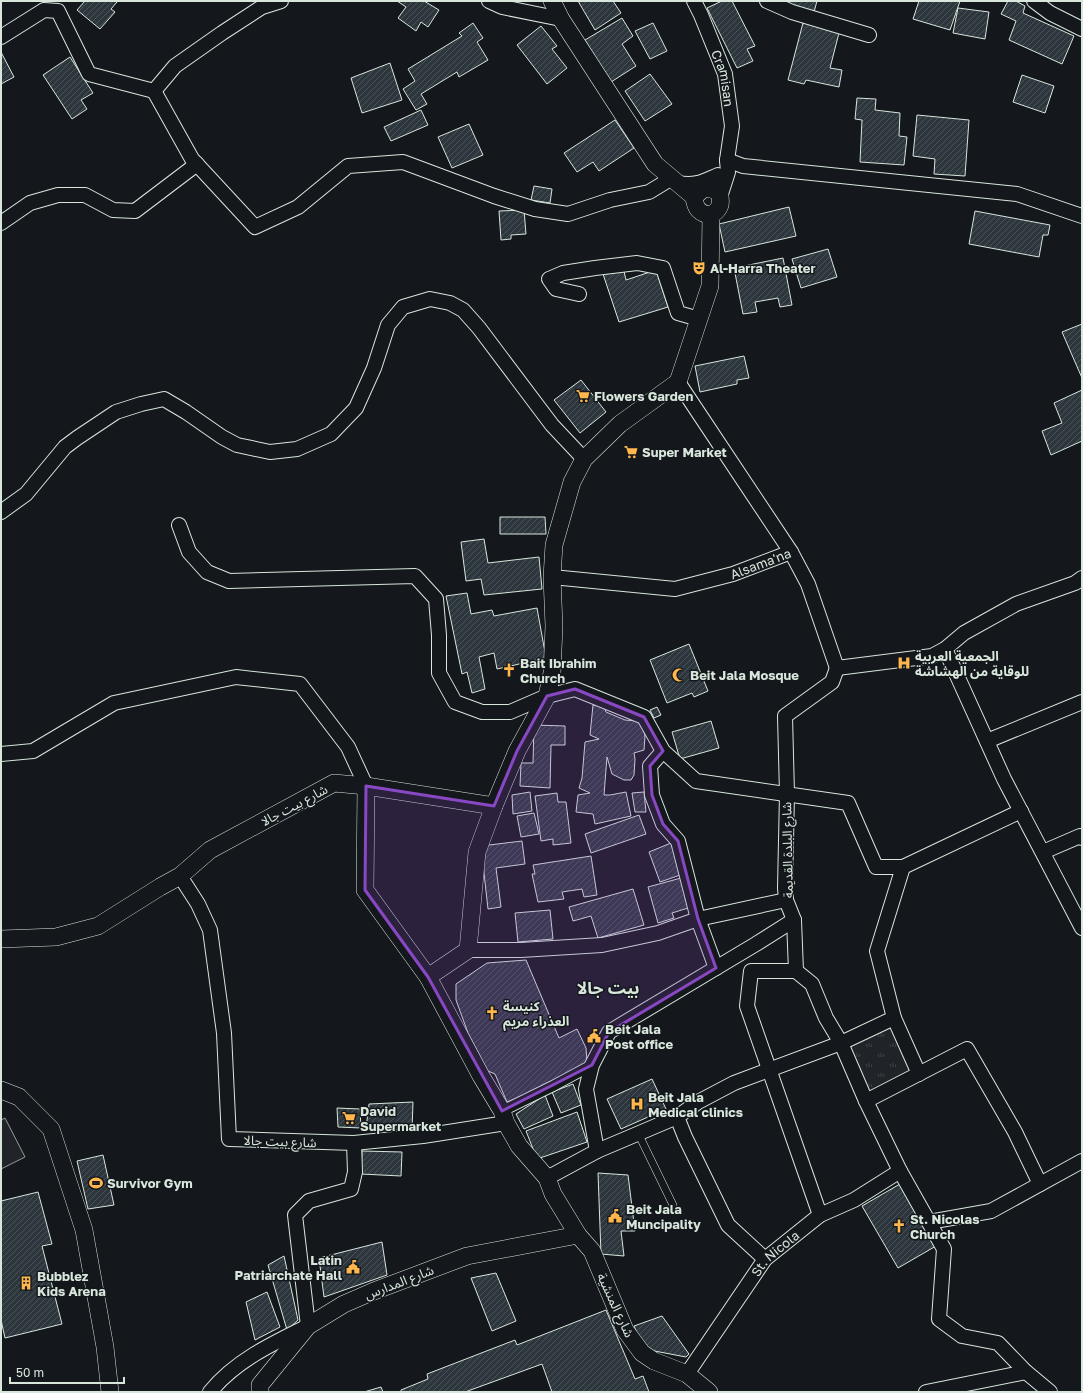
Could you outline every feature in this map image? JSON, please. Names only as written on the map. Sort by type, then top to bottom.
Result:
[{"type":"street","points":[[154,91],[175,66],[222,33],[262,8],[281,1]]},
{"type":"street","points":[[489,1],[502,7],[561,19]]},
{"type":"street","points":[[552,1],[561,19],[655,164],[674,180],[699,193],[714,190],[719,192],[721,203],[717,212],[711,215],[702,214],[695,205],[699,193],[718,175],[727,160],[743,166],[1017,194],[1082,216]]},
{"type":"street","name":"Cramisan","points":[[694,1],[702,15],[725,74],[732,126],[727,160],[728,172],[720,197]]},
{"type":"street","points":[[767,1],[792,12],[869,35]]},
{"type":"street","points":[[1034,1],[1050,13],[1082,29]]},
{"type":"street","points":[[1,37],[44,10],[58,11],[89,74],[154,91],[192,159],[255,227],[298,207],[348,166],[403,162],[494,196],[535,209],[568,214],[610,200],[649,192],[674,180],[689,185],[698,184],[718,175]]},
{"type":"street","points":[[1,224],[30,203],[58,195],[85,195],[112,210],[135,211],[197,164]]},
{"type":"street","points":[[468,950],[477,852],[516,751],[547,696],[552,673],[554,626],[552,577],[554,545],[572,482],[584,459],[620,424],[678,382],[710,286],[711,215]]},
{"type":"street","points":[[579,294],[556,288],[549,279],[563,273],[637,263],[663,268],[678,313],[699,319]]},
{"type":"street","points":[[1,512],[26,494],[66,447],[77,438],[116,412],[141,404],[164,399],[222,437],[237,445],[270,452],[297,449],[331,434],[356,408],[374,368],[388,325],[402,307],[430,298],[450,303],[463,310],[479,328],[552,425],[584,459]]},
{"type":"street","name":"Alsama'na","points":[[552,577],[675,589],[733,574],[791,552],[678,382]]},
{"type":"street","points":[[179,525],[189,552],[207,572],[229,581],[415,576],[436,599],[439,635],[439,672],[455,702],[482,712],[510,712],[547,696],[575,689],[644,717],[663,751],[696,781],[848,803],[876,867],[903,867],[1021,811]]},
{"type":"street","points":[[791,552],[808,584],[837,668],[932,656],[945,649],[964,633],[1016,604],[1075,583],[1082,578]]},
{"type":"street","points":[[945,649],[1004,779],[1082,928]]},
{"type":"street","name":"شارع البلدة القديمة","points":[[796,971],[794,920],[786,900],[785,888],[787,794],[785,716],[832,682],[837,668]]},
{"type":"street","points":[[1,754],[33,751],[114,703],[236,677],[300,684],[348,747],[366,786]]},
{"type":"street","points":[[987,741],[1082,702]]},
{"type":"street","points":[[663,751],[650,766],[652,795],[663,824],[678,841],[698,919],[716,968]]},
{"type":"street","name":"شارع بيت جالا","points":[[1,939],[56,937],[98,926],[180,876],[210,850],[334,783],[366,786],[494,806]]},
{"type":"street","name":"شارع المنشية","points":[[366,786],[365,890],[418,961],[519,1146],[547,1178],[553,1194],[578,1235],[592,1251],[625,1330],[642,1353],[654,1361],[687,1374],[709,1392]]},
{"type":"street","points":[[1042,852],[1080,836],[1082,838]]},
{"type":"street","points":[[903,867],[877,951],[894,1018],[919,1074]]},
{"type":"street","name":"شارع بيت جالا","points":[[180,876],[198,904],[210,930],[224,1033],[229,1139],[354,1143],[423,1136],[504,1117]]},
{"type":"street","points":[[428,977],[468,950],[521,950],[602,945],[658,933],[698,919],[786,900]]},
{"type":"street","points":[[597,1151],[586,1089],[592,1065],[609,1032],[794,920]]},
{"type":"street","points":[[820,1215],[747,1006],[751,971],[796,971],[812,984],[826,1018],[841,1043],[866,1101],[900,1171],[944,1249],[939,1319],[962,1336],[998,1343],[1026,1372],[1050,1392]]},
{"type":"street","points":[[547,1178],[597,1151],[677,1117],[698,1102],[734,1082],[769,1071],[841,1043],[894,1018]]},
{"type":"street","points":[[866,1101],[967,1049],[1015,1132],[1040,1184]]},
{"type":"street","points":[[504,1117],[546,1090],[592,1065]]},
{"type":"street","points":[[1,1090],[19,1097],[51,1129],[84,1230],[105,1347],[110,1392]]},
{"type":"street","points":[[677,1117],[685,1137],[728,1225],[765,1258]]},
{"type":"street","points":[[210,1392],[216,1384],[253,1354],[308,1326],[295,1215],[309,1201],[351,1189],[354,1172],[354,1143]]},
{"type":"street","points":[[929,1222],[991,1211],[1082,1161]]},
{"type":"street","name":"St. Nicola","points":[[687,1374],[765,1258],[820,1215],[854,1200],[900,1171]]},
{"type":"street","name":"شارع المدارس","points":[[260,1392],[260,1385],[308,1326],[344,1304],[374,1291],[467,1256],[578,1235]]},
{"type":"street","points":[[926,1392],[1026,1372]]},
{"type":"lane","points":[[638,1134],[673,1205]]},
{"type":"highlighted area","points":[[575,689],[644,717],[663,751],[650,766],[652,795],[663,824],[678,841],[698,919],[716,968],[609,1032],[592,1065],[502,1111],[428,977],[365,890],[366,786],[494,806],[517,751],[547,696]]},
{"type":"green space","points":[[894,1018],[919,1074],[866,1101],[841,1043]]},
{"type":"green space","points":[[5,1118],[25,1157],[1,1169],[1,1120]]},
{"type":"building","points":[[85,1],[117,2],[111,9],[115,12],[100,29],[77,10]]},
{"type":"building","points":[[397,1],[424,1],[439,10],[428,27],[421,22],[416,31],[398,18],[406,7]]},
{"type":"building","points":[[578,1],[613,1],[621,13],[595,30]]},
{"type":"building","points":[[722,1],[732,1],[755,46],[747,49],[753,61],[737,68],[707,8]]},
{"type":"building","points":[[787,1],[817,1],[814,12],[786,4]]},
{"type":"building","points":[[919,1],[960,1],[950,30],[913,19]]},
{"type":"building","points":[[1008,1],[1016,1],[1025,6],[1023,13],[1074,36],[1062,64],[1009,40],[1016,21],[1001,14]]},
{"type":"building","points":[[958,8],[989,12],[985,39],[953,33]]},
{"type":"building","points":[[622,18],[633,36],[622,44],[636,66],[611,82],[585,40]]},
{"type":"building","points":[[804,19],[840,29],[830,68],[842,70],[839,87],[806,80],[804,84],[788,80]]},
{"type":"building","points":[[473,23],[483,38],[477,42],[488,60],[459,77],[457,72],[421,94],[427,104],[416,110],[403,89],[415,81],[408,69],[462,36],[459,33]]},
{"type":"building","points":[[653,23],[667,51],[650,59],[635,31]]},
{"type":"building","points":[[541,26],[557,46],[552,49],[567,68],[547,84],[517,45]]},
{"type":"building","points":[[1,52],[14,77],[1,84]]},
{"type":"building","points":[[70,57],[93,93],[81,100],[87,109],[72,119],[43,75]]},
{"type":"building","points":[[390,63],[402,100],[362,113],[351,78]]},
{"type":"building","points":[[650,74],[672,104],[645,121],[625,91]]},
{"type":"building","points":[[1022,75],[1054,86],[1045,113],[1013,102]]},
{"type":"building","points":[[857,98],[876,99],[875,110],[900,113],[899,136],[907,137],[904,165],[860,162],[862,120],[855,119]]},
{"type":"building","points":[[421,110],[428,125],[391,141],[384,127]]},
{"type":"building","points":[[917,115],[969,120],[965,176],[934,174],[935,159],[913,156]]},
{"type":"building","points":[[615,120],[634,148],[599,171],[593,162],[577,172],[564,153]]},
{"type":"building","points":[[469,124],[483,155],[452,168],[438,137]]},
{"type":"building","points":[[534,186],[552,189],[550,203],[531,200]]},
{"type":"building","points":[[789,207],[796,236],[725,252],[719,224]]},
{"type":"building","points":[[524,210],[526,234],[511,235],[511,239],[501,240],[499,211]]},
{"type":"building","points":[[975,211],[1050,225],[1048,235],[1043,235],[1039,257],[969,244]]},
{"type":"building","points":[[828,249],[837,277],[801,288],[792,259]]},
{"type":"building","points":[[783,258],[792,305],[780,307],[778,298],[755,302],[757,312],[743,314],[734,268]]},
{"type":"building","points":[[623,267],[626,280],[656,270],[668,307],[619,322],[603,274]]},
{"type":"building","points":[[1082,324],[1082,378],[1062,332]]},
{"type":"building","points":[[744,356],[749,378],[737,380],[737,384],[700,392],[695,366]]},
{"type":"building","points":[[581,380],[606,412],[580,433],[554,400]]},
{"type":"building","points":[[1082,390],[1082,441],[1051,455],[1042,431],[1062,423],[1054,403]]},
{"type":"building","points":[[500,517],[545,517],[546,534],[500,534]]},
{"type":"building","points":[[484,539],[488,563],[539,557],[542,589],[484,595],[481,579],[466,581],[461,542]]},
{"type":"building","points":[[467,593],[471,614],[492,610],[494,616],[537,608],[546,658],[497,669],[494,653],[479,657],[485,689],[472,693],[467,672],[462,674],[446,596]]},
{"type":"building","name":"Beit Jala Mosque","points":[[689,644],[708,691],[694,697],[692,693],[667,703],[650,660]]},
{"type":"building","points":[[593,705],[604,706],[606,712],[625,720],[637,721],[642,724],[645,736],[644,750],[634,753],[634,775],[631,780],[624,780],[612,774],[607,757],[604,795],[626,792],[631,816],[595,824],[593,814],[576,812],[578,795],[590,793],[579,788],[582,778],[585,742],[599,739],[590,735]]},
{"type":"building","points":[[657,707],[661,715],[654,718],[650,710]]},
{"type":"building","points":[[711,721],[719,748],[680,759],[672,732]]},
{"type":"building","points":[[534,725],[565,726],[565,745],[551,745],[550,788],[520,786],[521,763],[533,763]]},
{"type":"building","points":[[530,792],[532,811],[513,814],[512,795]]},
{"type":"building","points":[[644,792],[646,812],[635,812],[632,793]]},
{"type":"building","points":[[557,793],[558,802],[566,802],[571,843],[553,845],[553,839],[541,841],[535,796]]},
{"type":"building","points":[[534,813],[539,834],[521,837],[517,816]]},
{"type":"building","points":[[639,815],[646,834],[591,853],[585,834]]},
{"type":"building","points":[[522,841],[525,864],[496,868],[501,907],[488,909],[481,846]]},
{"type":"building","points":[[671,843],[683,874],[660,882],[649,852]]},
{"type":"building","points":[[591,856],[597,895],[584,897],[582,889],[562,892],[564,899],[538,902],[532,874],[535,874],[533,865]]},
{"type":"building","points":[[681,878],[688,908],[672,913],[674,918],[658,923],[648,887]]},
{"type":"building","points":[[633,889],[644,925],[598,938],[591,916],[573,921],[569,907]]},
{"type":"building","points":[[550,910],[553,939],[518,942],[515,913]]},
{"type":"building","points":[[526,960],[559,1038],[577,1029],[586,1048],[587,1062],[568,1074],[538,1089],[507,1102],[495,1074],[488,1071],[468,1033],[456,1000],[456,984],[487,963]]},
{"type":"building","name":"Beit Jala Medical clinics","points":[[652,1079],[666,1109],[621,1129],[607,1099]]},
{"type":"building","points":[[573,1084],[581,1105],[561,1113],[552,1092]]},
{"type":"building","points":[[545,1095],[553,1116],[524,1129],[516,1114]]},
{"type":"building","points":[[413,1102],[412,1130],[366,1128],[369,1104]]},
{"type":"building","name":"David Supermarket","points":[[337,1108],[360,1109],[361,1128],[338,1127]]},
{"type":"building","points":[[577,1112],[587,1142],[537,1159],[526,1131]]},
{"type":"building","points":[[362,1151],[402,1152],[401,1176],[361,1174]]},
{"type":"building","name":"Survivor Gym","points":[[103,1155],[114,1205],[88,1209],[77,1161]]},
{"type":"building","points":[[598,1173],[628,1175],[635,1231],[621,1231],[624,1256],[601,1254]]},
{"type":"building","name":"St. Nicolas Church","points":[[900,1184],[936,1246],[898,1268],[862,1206]]},
{"type":"building","name":"Bubblez Kids Arena","points":[[38,1192],[52,1244],[42,1246],[62,1324],[5,1338],[1,1320],[1,1201]]},
{"type":"building","name":"Latin Patriarchate Hall","points":[[382,1242],[387,1275],[324,1297],[319,1258]]},
{"type":"building","points":[[284,1256],[298,1320],[287,1330],[268,1265]]},
{"type":"building","points":[[496,1273],[516,1321],[492,1331],[471,1278]]},
{"type":"building","points":[[267,1292],[280,1327],[255,1340],[246,1302]]},
{"type":"building","points":[[606,1310],[635,1379],[643,1376],[649,1392],[552,1392],[542,1364],[465,1392],[401,1392],[401,1390],[428,1379],[427,1374],[515,1340],[517,1345]]},
{"type":"building","points":[[662,1316],[689,1354],[686,1357],[644,1349],[634,1326]]},
{"type":"building","points":[[381,1387],[383,1392],[364,1392]]},
{"type":"place","name":"Al-Harra Theater","points":[[699,268]]},
{"type":"place","name":"Flowers Garden","points":[[583,396]]},
{"type":"place","name":"Super Market","points":[[631,452]]},
{"type":"place","name":"الجمعية العربية للوقاية من الهشاشة","points":[[904,663]]},
{"type":"place","name":"Bait Ibrahim Church","points":[[509,670]]},
{"type":"place","name":"Beit Jala Mosque","points":[[679,675]]},
{"type":"place","name":"كنيسة العذراء مريم","points":[[492,1013]]},
{"type":"place","name":"Beit Jala Post office","points":[[594,1036]]},
{"type":"place","name":"Beit Jala Medical clinics","points":[[637,1104]]},
{"type":"place","name":"David Supermarket","points":[[349,1118]]},
{"type":"place","name":"Survivor Gym","points":[[96,1183]]},
{"type":"place","name":"Beit Jala Muncipality","points":[[615,1216]]},
{"type":"place","name":"St. Nicolas Church","points":[[899,1226]]},
{"type":"place","name":"Latin Patriarchate Hall","points":[[353,1267]]},
{"type":"place","name":"Bubblez Kids Arena","points":[[26,1283]]},
{"type":"district","name":"بيت جالا","points":[[608,988]]}]
